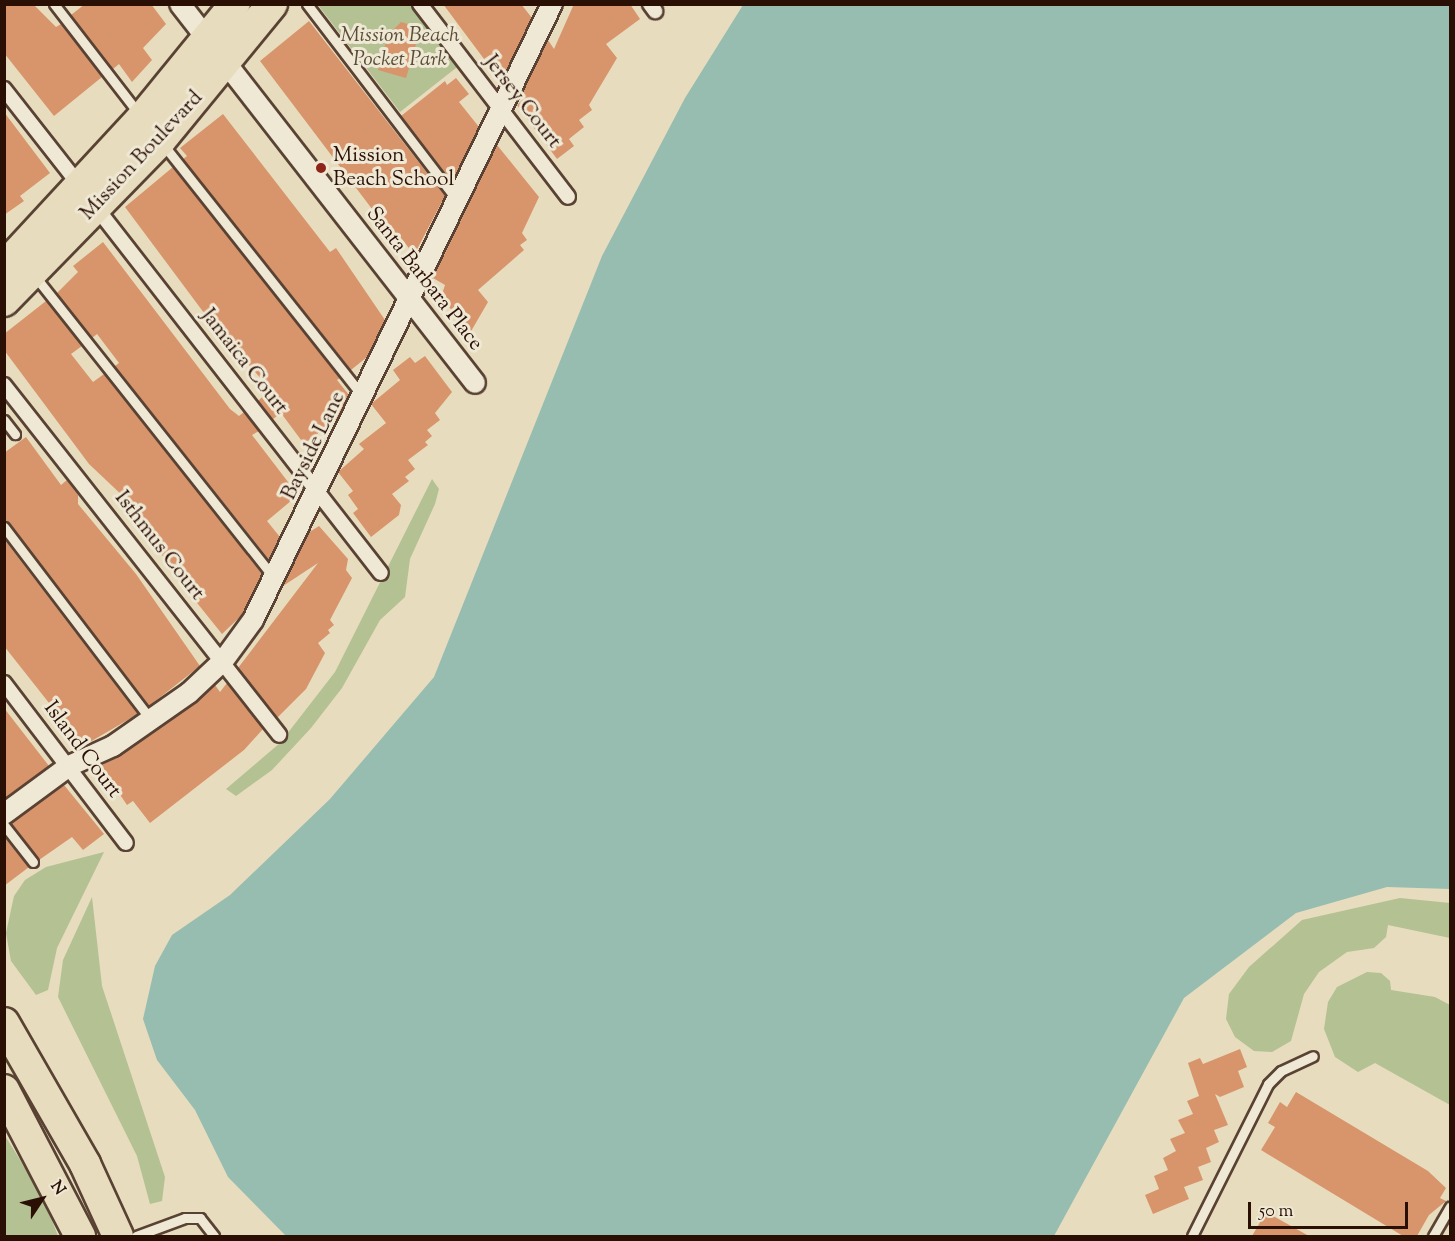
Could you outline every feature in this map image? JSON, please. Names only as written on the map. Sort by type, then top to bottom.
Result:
[{"type":"main road","name":"Mission Boulevard","points":[[88,196],[142,118],[235,4]]},
{"type":"main road","name":"Mission Boulevard","points":[[4,301],[16,260],[88,196],[160,141],[272,4]]},
{"type":"main road","points":[[4,1023],[15,1053],[85,1164],[118,1236]]},
{"type":"main road","points":[[4,1090],[80,1236]]},
{"type":"street","name":"Santa Barbara Place","points":[[180,4],[475,383]]},
{"type":"street","name":"Jersey Court","points":[[420,4],[568,197]]},
{"type":"street","name":"Bayside Lane","points":[[4,814],[69,766],[153,722],[223,661],[275,579],[319,491],[456,199],[501,110],[544,9]]},
{"type":"street","name":"Jamaica Court","points":[[4,89],[381,573]]},
{"type":"street","name":"Isthmus Court","points":[[4,385],[279,735]]},
{"type":"street","name":"Island Court","points":[[4,683],[126,843]]},
{"type":"lane","points":[[54,4],[142,118]]},
{"type":"lane","points":[[307,4],[456,199]]},
{"type":"lane","points":[[160,141],[364,398]]},
{"type":"lane","points":[[16,260],[275,579]]},
{"type":"lane","points":[[4,420],[15,434]]},
{"type":"lane","points":[[4,527],[153,722]]},
{"type":"lane","points":[[4,825],[33,862]]},
{"type":"lane","points":[[1192,1236],[1268,1084],[1281,1071],[1313,1056]]},
{"type":"lane","points":[[1433,1236],[1450,1207]]},
{"type":"lane","points":[[136,1236],[200,1218],[214,1236]]},
{"type":"green space","name":"Mission Beach Pocket Park","points":[[318,5],[415,5],[461,64],[400,112]]},
{"type":"green space","points":[[432,479],[439,489],[435,504],[410,559],[405,597],[380,620],[342,688],[311,728],[272,770],[236,796],[226,789],[280,743],[335,672]]},
{"type":"green space","points":[[104,852],[57,948],[48,990],[36,995],[11,961],[6,933],[14,896],[25,880],[46,867]]},
{"type":"green space","points":[[92,897],[102,986],[165,1177],[162,1201],[150,1204],[137,1156],[58,997],[63,960]]},
{"type":"green space","points":[[1400,898],[1450,903],[1450,938],[1388,925],[1386,937],[1374,948],[1347,952],[1319,972],[1304,994],[1291,1041],[1272,1052],[1254,1051],[1235,1037],[1226,1019],[1229,994],[1249,967],[1302,920]]},
{"type":"green space","points":[[1367,972],[1381,973],[1390,981],[1391,990],[1435,997],[1450,1005],[1450,1105],[1375,1063],[1358,1072],[1335,1057],[1324,1029],[1328,1002],[1337,987]]},
{"type":"green space","points":[[4,1134],[43,1197],[58,1236],[5,1236]]},
{"type":"water","points":[[743,5],[1450,5],[1450,889],[1387,887],[1296,913],[1184,998],[1054,1236],[286,1236],[228,1177],[195,1110],[157,1060],[143,1019],[155,966],[172,935],[230,895],[330,799],[434,677],[602,256],[685,98]]},
{"type":"building","points":[[4,4],[33,4],[56,27],[61,24],[102,77],[54,116],[4,53]]},
{"type":"building","points":[[85,4],[151,4],[166,24],[143,48],[152,60],[132,82],[119,64],[113,69],[71,15]]},
{"type":"building","points":[[443,4],[521,4],[532,18],[506,72],[490,55],[484,59]]},
{"type":"building","points":[[574,4],[630,4],[640,19],[606,44],[617,58],[589,105],[592,110],[579,120],[584,127],[569,139],[574,146],[557,159],[517,105],[524,98],[521,94],[548,40],[554,49]]},
{"type":"building","points":[[309,21],[445,196],[414,255],[402,239],[397,242],[260,61]]},
{"type":"building","points":[[401,22],[411,25],[417,41],[406,78],[378,70],[388,35]]},
{"type":"building","points":[[456,78],[469,94],[459,102],[479,127],[452,183],[401,116],[445,81],[447,85]]},
{"type":"building","points":[[4,112],[50,173],[20,196],[24,201],[4,215]]},
{"type":"building","points":[[223,114],[330,252],[336,248],[385,320],[367,357],[351,370],[183,159],[187,156],[180,148]]},
{"type":"building","points":[[497,145],[539,197],[522,233],[527,240],[520,245],[524,250],[478,290],[488,302],[470,333],[441,297],[445,285],[433,278]]},
{"type":"building","points":[[173,167],[340,378],[337,380],[349,395],[337,419],[304,444],[281,413],[273,419],[258,401],[270,389],[210,321],[125,207]]},
{"type":"building","points":[[103,242],[230,409],[239,416],[244,412],[259,431],[252,435],[298,495],[267,521],[280,537],[269,560],[115,366],[119,363],[97,334],[92,338],[57,293],[78,272],[73,266]]},
{"type":"building","points":[[46,301],[82,346],[71,354],[93,382],[104,374],[262,574],[243,614],[222,634],[177,578],[125,498],[89,464],[4,350],[4,334]]},
{"type":"building","points":[[425,356],[452,392],[435,413],[440,420],[427,430],[432,436],[425,442],[428,445],[408,460],[415,469],[405,477],[409,481],[392,494],[401,505],[399,515],[371,537],[353,513],[358,509],[348,495],[353,491],[338,472],[364,449],[359,444],[386,423],[371,404],[400,380],[393,370],[410,357],[415,363]]},
{"type":"building","points":[[26,437],[61,485],[67,480],[78,495],[78,504],[136,574],[200,666],[149,706],[4,520],[4,453]]},
{"type":"building","points":[[319,526],[348,559],[346,570],[352,578],[330,620],[334,625],[328,630],[330,633],[318,643],[325,653],[306,689],[277,718],[238,668],[318,563],[283,586],[308,533]]},
{"type":"building","points":[[4,539],[138,714],[83,746],[4,646]]},
{"type":"building","points":[[227,683],[263,729],[244,750],[150,823],[133,801],[127,805],[100,765],[120,756],[215,685],[220,692]]},
{"type":"building","points":[[4,708],[49,766],[4,799]]},
{"type":"building","points":[[64,785],[104,834],[83,850],[72,837],[39,860],[11,823]]},
{"type":"building","points":[[4,837],[29,867],[4,886]]},
{"type":"building","points":[[1240,1049],[1247,1067],[1238,1071],[1244,1087],[1220,1097],[1215,1094],[1228,1125],[1214,1130],[1219,1142],[1206,1148],[1211,1162],[1198,1167],[1203,1180],[1184,1187],[1189,1199],[1153,1214],[1145,1195],[1159,1189],[1154,1176],[1168,1170],[1163,1158],[1176,1151],[1170,1139],[1185,1133],[1178,1120],[1193,1114],[1187,1101],[1199,1096],[1188,1063],[1200,1058],[1203,1064]]},
{"type":"building","points":[[1296,1092],[1428,1171],[1446,1188],[1440,1198],[1446,1201],[1429,1215],[1417,1236],[1403,1236],[1261,1150],[1275,1127],[1268,1123],[1280,1102],[1287,1107]]},
{"type":"building","points":[[1266,1212],[1309,1236],[1252,1236]]},
{"type":"place","name":"Mission Beach School","points":[[321,168]]}]
